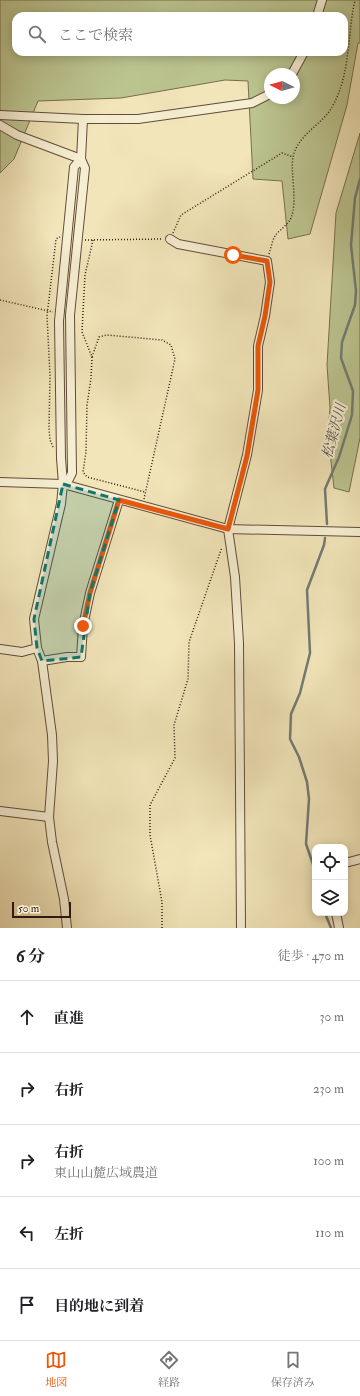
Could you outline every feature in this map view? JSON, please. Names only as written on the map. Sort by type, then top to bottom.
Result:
[{"type":"street","points":[[318,12],[322,0]]},
{"type":"street","points":[[295,68],[302,56]]},
{"type":"street","points":[[0,115],[83,119],[138,118],[222,109],[252,103],[264,97]]},
{"type":"street","points":[[64,485],[72,473],[70,315],[85,168],[81,160],[83,119]]},
{"type":"street","points":[[0,125],[17,135],[81,160]]},
{"type":"street","points":[[67,928],[64,899],[52,842],[49,817],[53,761],[52,735],[42,662],[37,648],[34,620],[57,524],[64,485],[61,458],[60,314],[74,167],[81,160]]},
{"type":"street","points":[[170,239],[178,244],[267,261],[270,282],[265,316],[258,346],[258,390],[247,456],[228,529],[235,577],[239,643],[241,928]]},
{"type":"street","points":[[0,482],[64,485],[228,529],[360,532]]},
{"type":"street","points":[[42,662],[81,656],[83,626],[90,593],[119,500]]},
{"type":"street","points":[[0,649],[22,652],[37,648]]},
{"type":"street","points":[[0,811],[49,817]]},
{"type":"street","points":[[348,862],[360,859]]},
{"type":"street","points":[[337,916],[339,928]]},
{"type":"path","points":[[267,261],[275,236],[291,218],[294,188],[293,157],[300,142],[332,108],[343,79],[349,54],[352,14],[356,0]]},
{"type":"path","points":[[78,238],[89,241],[170,239],[181,215],[282,153],[293,157]]},
{"type":"path","points":[[92,357],[82,332],[85,275],[93,240]]},
{"type":"path","points":[[0,300],[60,314]]},
{"type":"path","points":[[143,506],[175,359],[171,345],[162,340],[107,335],[99,337],[92,357],[87,405],[86,452],[83,472],[86,477],[146,492]]},
{"type":"path","points":[[162,928],[162,902],[150,835],[150,805],[175,758],[174,725],[188,679],[189,642],[223,544]]},
{"type":"highlighted area","points":[[63,484],[119,500],[90,593],[81,657],[42,661],[37,648],[34,619]]},
{"type":"green space","points":[[0,0],[360,0],[360,43],[358,43],[347,105],[310,234],[288,239],[282,181],[253,179],[248,81],[225,80],[121,98],[38,101],[14,159],[0,173]]},
{"type":"green space","points":[[360,133],[360,438],[349,492],[334,488],[328,435],[330,408],[327,365],[336,213]]},
{"type":"waterway","name":"松葉沢川","points":[[327,524],[325,489],[339,457],[352,415],[353,391],[341,358],[342,342],[355,305],[356,291],[351,245],[355,198],[360,179]]},
{"type":"waterway","name":"松葉沢川","points":[[312,861],[306,844],[309,799],[307,782],[299,757],[290,739],[291,714],[300,693],[310,653],[307,590],[324,545],[325,538]]},
{"type":"waterway","name":"松葉沢川","points":[[326,916],[331,928]]},
{"type":"route","points":[[83,626],[90,593],[119,500],[228,529],[247,456],[258,390],[258,346],[265,316],[270,282],[267,261],[233,255]]}]
